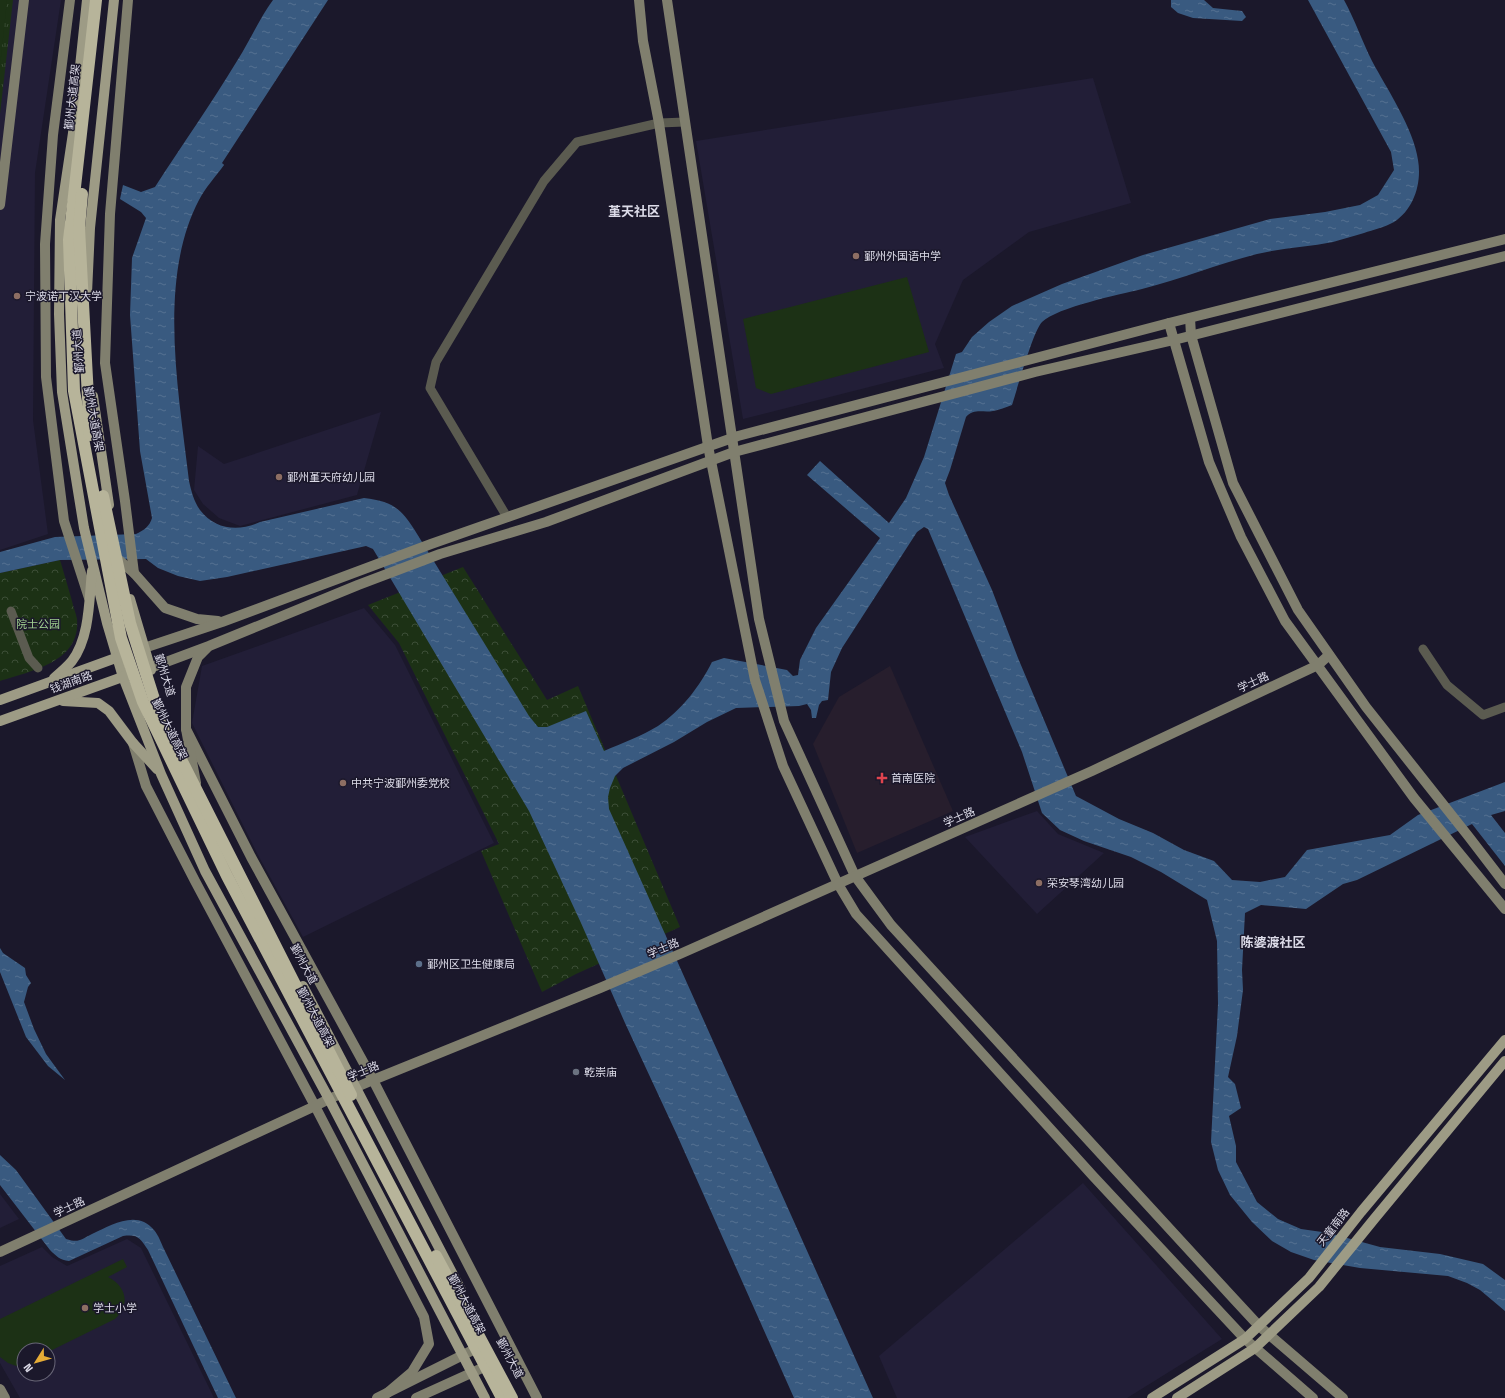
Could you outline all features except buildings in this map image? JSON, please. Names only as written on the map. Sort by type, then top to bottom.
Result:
[{"type":"highway","name":"鄞州大道高架","points":[[96,0],[69,240],[74,391],[122,638],[143,702],[227,876],[502,1398]]},
{"type":"highway","name":"鄞州大道高架","points":[[103,0],[79,228],[89,432],[130,624],[160,718],[355,1102],[512,1398]]},
{"type":"main road","name":"鄞州大道","points":[[87,0],[72,133],[60,220],[59,314],[62,392],[84,528],[107,623],[123,677],[161,774],[205,871],[328,1099],[485,1398]]},
{"type":"main road","name":"鄞州大道","points":[[114,0],[90,228],[86,308],[93,401],[119,560],[144,648],[170,733],[518,1398]]},
{"type":"main road","points":[[51,682],[72,660],[83,638],[93,563]]},
{"type":"main road","name":"钱湖南路","points":[[0,700],[144,648]]},
{"type":"main road","name":"钱湖南路","points":[[0,721],[150,668]]},
{"type":"main road","points":[[55,701],[86,701],[98,703],[109,711],[133,743],[161,774]]},
{"type":"main road","name":"天童南路","points":[[1152,1398],[1244,1339],[1309,1278],[1345,1231],[1505,1040]]},
{"type":"main road","points":[[1177,1398],[1255,1348],[1319,1287],[1505,1062]]},
{"type":"street","points":[[0,205],[24,0]]},
{"type":"street","points":[[70,0],[53,135],[45,244],[46,377],[64,521],[89,598]]},
{"type":"street","points":[[128,0],[110,214],[104,363],[125,501],[134,573]]},
{"type":"street","points":[[638,0],[643,41],[658,123],[708,446],[755,680],[783,766],[838,884],[856,914],[1093,1176],[1244,1339],[1313,1398]]},
{"type":"street","points":[[667,0],[759,619],[784,721],[855,876],[891,926],[1259,1326],[1343,1398]]},
{"type":"street","points":[[507,517],[430,388],[436,362],[544,181],[576,142],[658,123],[685,122]]},
{"type":"street","points":[[144,648],[222,622],[431,544],[732,438],[1169,323],[1505,239]]},
{"type":"street","points":[[150,668],[440,554],[546,522],[734,452],[1035,372],[1174,340],[1505,256]]},
{"type":"street","points":[[1190,318],[1191,335],[1233,483],[1298,610],[1366,707],[1505,884]]},
{"type":"street","points":[[1169,323],[1209,462],[1241,537],[1285,621],[1414,798],[1505,909]]},
{"type":"street","points":[[119,560],[134,573],[165,608],[197,619],[222,622]]},
{"type":"street","points":[[12,611],[29,658],[38,668]]},
{"type":"street","points":[[196,783],[186,729],[186,687],[198,656],[209,646]]},
{"type":"street","points":[[1423,649],[1447,685],[1483,715],[1505,707]]},
{"type":"street","name":"学士路","points":[[0,1252],[355,1087],[680,954],[1092,771],[1318,665],[1329,655]]},
{"type":"street","name":"鄞州大道","points":[[186,729],[251,857],[372,1080],[536,1398]]},
{"type":"street","points":[[133,743],[146,786],[195,882],[315,1106],[424,1318],[429,1344],[412,1372],[382,1396]]},
{"type":"street","points":[[382,1396],[488,1342]]},
{"type":"street","points":[[416,1398],[498,1361]]},
{"type":"street","points":[[0,1389],[5,1398]]},
{"type":"shaded area","name":"宁波诺丁汉大学","points":[[0,0],[61,0],[35,173],[33,420],[48,534],[0,550]]},
{"type":"shaded area","name":"鄞州外国语中学","points":[[1093,78],[1131,203],[1029,232],[963,280],[935,344],[944,368],[743,419],[696,141]]},
{"type":"shaded area","name":"鄞州堇天府幼儿园","points":[[381,412],[357,495],[240,526],[219,518],[203,504],[194,490],[198,446],[224,464]]},
{"type":"shaded area","name":"中共宁波鄞州委党校","points":[[364,608],[395,645],[494,843],[303,937],[258,855],[192,723],[202,666]]},
{"type":"shaded area","name":"首南医院","points":[[890,666],[953,811],[857,853],[813,744],[839,697]]},
{"type":"shaded area","name":"荣安琴湾幼儿园","points":[[1037,811],[1058,834],[1104,853],[1037,914],[965,837]]},
{"type":"shaded area","points":[[1083,1183],[1222,1339],[1127,1398],[897,1398],[879,1356]]},
{"type":"shaded area","points":[[0,1194],[19,1219],[0,1228]]},
{"type":"shaded area","name":"学士小学","points":[[127,1239],[141,1248],[214,1398],[20,1398],[0,1363],[0,1266],[42,1247],[52,1257],[67,1266]]},
{"type":"green space","points":[[0,0],[13,0],[0,114]]},
{"type":"green space","points":[[0,0],[7,0],[0,66]]},
{"type":"green space","points":[[907,277],[929,352],[771,394],[756,388],[743,319]]},
{"type":"green space","name":"院士公园","points":[[60,560],[77,619],[76,634],[71,645],[63,655],[52,662],[26,673],[0,681],[0,573]]},
{"type":"green space","points":[[463,567],[547,700],[578,686],[680,927],[576,974],[542,992],[481,851],[499,844],[399,643],[368,605]]},
{"type":"green space","points":[[123,1259],[127,1267],[108,1277],[119,1285],[125,1301],[120,1313],[115,1319],[56,1348],[56,1342],[16,1342],[16,1366],[8,1363],[0,1357],[0,1319]]},
{"type":"water","points":[[273,0],[328,0],[222,163],[224,165],[201,196],[186,231],[178,265],[174,338],[180,412],[189,481],[194,500],[206,517],[213,522],[236,528],[364,498],[381,501],[394,506],[409,521],[529,716],[538,727],[547,727],[586,711],[604,751],[645,733],[666,720],[696,689],[712,662],[724,658],[787,670],[793,676],[798,675],[800,660],[816,628],[880,538],[807,475],[820,461],[889,523],[906,498],[924,457],[956,354],[962,352],[972,337],[989,322],[1012,306],[1062,284],[1143,255],[1270,219],[1325,212],[1360,205],[1378,195],[1394,170],[1391,152],[1308,0],[1344,0],[1372,61],[1406,122],[1415,148],[1418,160],[1419,178],[1415,195],[1407,210],[1394,222],[1364,233],[1333,242],[1257,254],[1157,285],[1074,307],[1061,311],[1050,317],[1042,322],[1034,337],[1012,405],[993,411],[975,412],[966,417],[945,483],[992,590],[1018,658],[1076,796],[1119,819],[1153,833],[1184,850],[1214,861],[1232,880],[1260,882],[1285,877],[1307,850],[1390,835],[1418,815],[1505,782],[1505,811],[1491,815],[1505,833],[1505,866],[1472,824],[1357,880],[1343,884],[1306,909],[1261,905],[1245,913],[1242,970],[1243,990],[1237,1036],[1228,1077],[1235,1084],[1241,1108],[1229,1116],[1236,1146],[1236,1162],[1257,1202],[1278,1219],[1301,1229],[1329,1233],[1380,1247],[1440,1254],[1483,1264],[1505,1280],[1505,1311],[1480,1290],[1467,1283],[1448,1276],[1360,1268],[1314,1260],[1291,1252],[1272,1241],[1252,1222],[1230,1195],[1218,1170],[1211,1142],[1218,1004],[1217,941],[1207,900],[1161,872],[1131,857],[1084,841],[1060,830],[1042,813],[1022,752],[928,529],[924,527],[917,532],[842,648],[831,672],[828,700],[822,701],[819,705],[816,718],[812,718],[811,710],[807,704],[799,706],[736,708],[707,722],[674,742],[623,768],[615,776],[608,797],[609,809],[873,1398],[794,1398],[677,1135],[529,811],[373,549],[366,546],[227,577],[200,581],[178,576],[158,568],[146,559],[60,560],[0,573],[0,552],[55,537],[136,534],[146,528],[151,521],[152,518],[140,451],[130,315],[132,258],[146,218],[141,212],[120,199],[123,185],[141,192],[155,187],[207,109]]},
{"type":"water","points":[[1171,0],[1204,0],[1213,8],[1242,11],[1246,17],[1242,21],[1193,18],[1178,13],[1171,7]]},
{"type":"water","points":[[0,948],[3,953],[25,968],[26,975],[31,983],[28,987],[24,1002],[34,1029],[46,1054],[65,1080],[48,1066],[26,1037],[0,972]]},
{"type":"water","points":[[0,1155],[16,1170],[66,1239],[74,1241],[79,1240],[115,1223],[132,1220],[140,1220],[154,1230],[159,1237],[236,1398],[218,1398],[148,1250],[141,1240],[135,1236],[123,1236],[69,1261],[58,1257],[50,1250],[0,1185]]},
{"type":"place","name":"鄞州外国语中学","points":[[856,256]]},
{"type":"place","name":"宁波诺丁汉大学","points":[[17,296]]},
{"type":"place","name":"鄞州堇天府幼儿园","points":[[279,477]]},
{"type":"place","name":"首南医院","points":[[882,778]]},
{"type":"place","name":"中共宁波鄞州委党校","points":[[343,783]]},
{"type":"place","name":"荣安琴湾幼儿园","points":[[1039,883]]},
{"type":"place","name":"鄞州区卫生健康局","points":[[419,964]]},
{"type":"place","name":"乾崇庙","points":[[576,1072]]},
{"type":"place","name":"学士小学","points":[[85,1308]]},
{"type":"district","name":"堇天社区","points":[[634,211]]},
{"type":"district","name":"陈婆渡社区","points":[[1273,942]]}]
